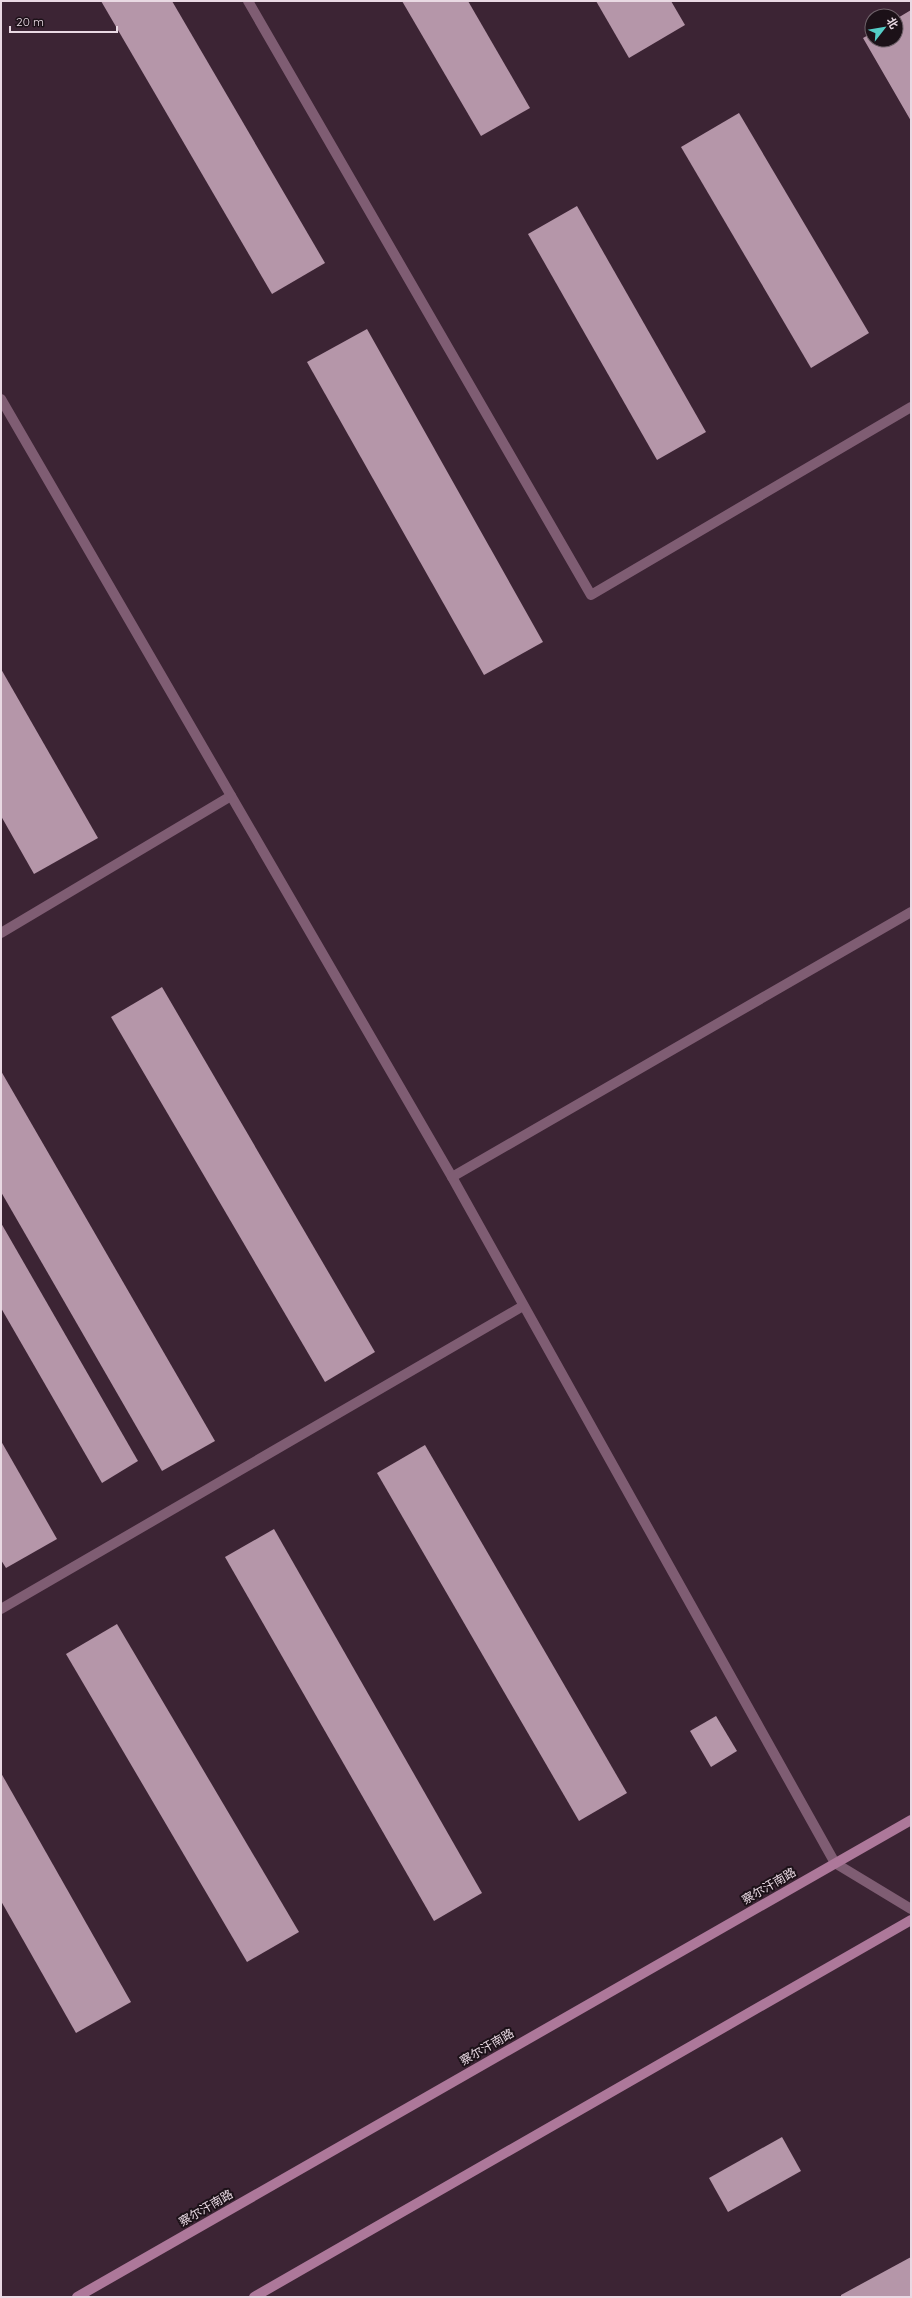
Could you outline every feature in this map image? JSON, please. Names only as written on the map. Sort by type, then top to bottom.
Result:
[{"type":"main road","name":"察尔汗南路","points":[[77,2297],[911,1820]]},
{"type":"main road","points":[[254,2297],[911,1920]]},
{"type":"street","points":[[248,1],[591,595],[911,407]]},
{"type":"street","points":[[1,399],[452,1177],[835,1863],[911,1909]]},
{"type":"street","points":[[1,932],[231,796]]},
{"type":"street","points":[[452,1177],[911,912]]},
{"type":"street","points":[[1,1608],[523,1306]]},
{"type":"building","points":[[101,1],[172,1],[325,263],[272,294]]},
{"type":"building","points":[[402,1],[468,1],[530,108],[481,136]]},
{"type":"building","points":[[596,1],[671,1],[685,25],[629,58]]},
{"type":"building","points":[[911,10],[911,121],[869,48],[904,48],[904,14]]},
{"type":"building","points":[[739,113],[869,333],[811,368],[681,147]]},
{"type":"building","points":[[577,206],[706,432],[657,460],[528,234]]},
{"type":"building","points":[[367,329],[543,642],[484,675],[307,362]]},
{"type":"building","points":[[1,669],[98,838],[34,874],[1,816]]},
{"type":"building","points":[[162,987],[375,1352],[325,1382],[111,1017]]},
{"type":"building","points":[[1,1071],[215,1441],[162,1471],[1,1192]]},
{"type":"building","points":[[1,1223],[138,1461],[102,1483],[1,1308]]},
{"type":"building","points":[[1,1441],[57,1539],[6,1568],[1,1560]]},
{"type":"building","points":[[425,1445],[627,1793],[579,1821],[377,1473]]},
{"type":"building","points":[[274,1529],[482,1893],[434,1921],[225,1557]]},
{"type":"building","points":[[117,1624],[299,1932],[247,1962],[66,1654]]},
{"type":"building","points":[[716,1716],[737,1751],[711,1767],[690,1731]]},
{"type":"building","points":[[1,1773],[131,2002],[76,2033],[1,1901]]},
{"type":"building","points":[[782,2137],[801,2171],[728,2212],[709,2178]]},
{"type":"building","points":[[911,2257],[911,2297],[841,2297],[841,2295]]}]
